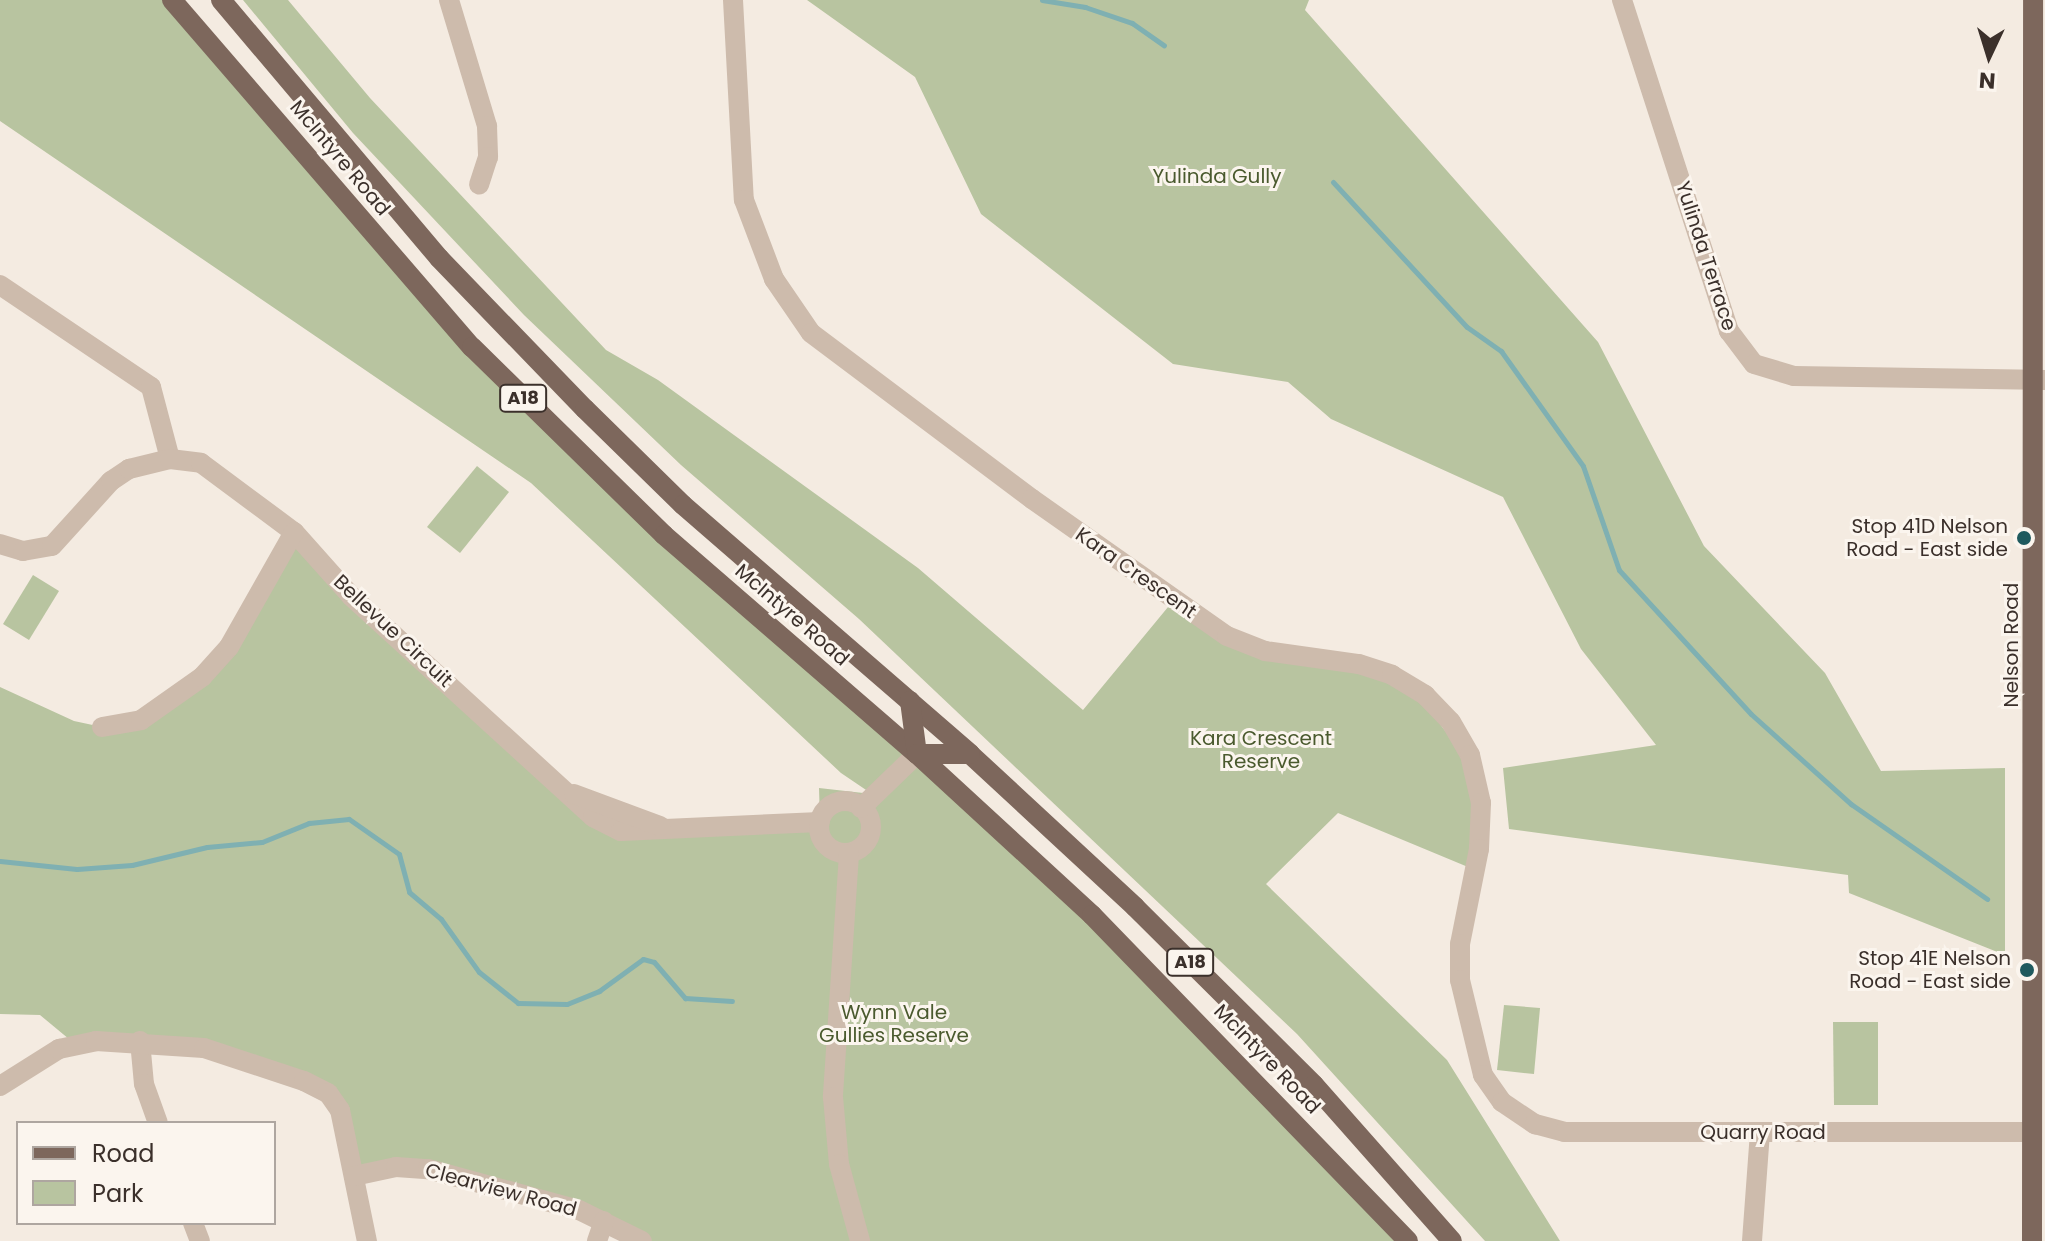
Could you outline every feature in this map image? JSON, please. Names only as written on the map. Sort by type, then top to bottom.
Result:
[{"type":"main road","name":"McIntyre Road","points":[[172,0],[411,281],[483,358],[664,535],[917,754],[1092,915],[1408,1241]]},
{"type":"main road","name":"McIntyre Road","points":[[221,0],[439,258],[585,409],[683,505],[970,754],[1248,1017],[1452,1241]]},
{"type":"main road","name":"Nelson Road","points":[[2032,1241],[2038,1132],[2040,693],[2033,0]]},
{"type":"main road","points":[[910,701],[917,754],[970,754]]},
{"type":"street","points":[[449,0],[487,126],[488,157],[479,185]]},
{"type":"street","name":"Kara Crescent","points":[[733,0],[744,200],[774,279],[811,333],[1020,491],[1227,636],[1265,651],[1359,664],[1392,675],[1425,695],[1451,722],[1470,755],[1481,803],[1479,849],[1460,944],[1460,980],[1483,1075],[1502,1102]]},
{"type":"street","name":"Yulinda Terrace","points":[[1622,0],[1729,331],[1754,364],[1794,376],[2039,380]]},
{"type":"street","points":[[0,285],[151,387],[170,459]]},
{"type":"street","name":"Bellevue Circuit","points":[[0,544],[23,551],[52,546],[111,481],[150,461],[170,459],[201,463],[294,532],[351,596],[570,792],[593,817],[621,831],[820,822]]},
{"type":"street","points":[[102,727],[141,720],[202,677],[229,647],[294,532]]},
{"type":"street","points":[[861,808],[917,754]]},
{"type":"street","points":[[839,802],[861,808],[872,832],[867,843],[849,854],[830,849],[821,838],[820,822],[828,808],[839,802]]},
{"type":"street","points":[[849,854],[833,1097],[841,1176],[860,1241]]},
{"type":"street","points":[[140,1041],[144,1084],[157,1121]]},
{"type":"street","points":[[0,1086],[75,1044],[140,1041],[232,1054],[328,1093],[340,1110],[367,1241]]},
{"type":"street","name":"Quarry Road","points":[[1502,1102],[1535,1124],[1564,1132],[2038,1132]]},
{"type":"street","points":[[1752,1241],[1760,1132]]},
{"type":"street","name":"Clearview Road","points":[[354,1176],[396,1167],[428,1169],[515,1190],[604,1221],[642,1241]]},
{"type":"street","points":[[597,1241],[604,1221]]},
{"type":"green space","name":"Wynn Vale Gullies Reserve","points":[[0,0],[172,0],[472,347],[917,754],[1408,1241],[642,1241],[428,1169],[354,1176],[340,1110],[232,1055],[75,1044],[40,1015],[0,1014],[0,687],[74,721],[102,727],[141,720],[202,677],[294,532],[570,792],[668,828],[820,822],[819,788],[872,794],[841,773],[531,483],[0,121]]},
{"type":"green space","name":"Kara Crescent Reserve","points":[[243,0],[288,0],[370,98],[606,350],[658,380],[918,568],[1083,710],[1173,601],[1227,636],[1410,684],[1476,772],[1468,867],[1338,813],[1266,884],[1447,1060],[1560,1241],[1485,1241],[1297,1034],[859,619],[681,465],[524,315],[353,133]]},
{"type":"green space","name":"Yulinda Gully","points":[[807,0],[1309,0],[1305,10],[1598,342],[1704,546],[1825,673],[1881,771],[2005,768],[2005,955],[1849,893],[1848,875],[1509,829],[1503,768],[1656,745],[1581,649],[1503,497],[1331,419],[1288,382],[1173,364],[981,214],[915,77]]},
{"type":"green space","points":[[477,466],[509,492],[460,553],[427,527]]},
{"type":"green space","points":[[33,575],[59,591],[29,640],[3,624]]},
{"type":"green space","points":[[1504,1005],[1540,1008],[1534,1074],[1497,1070]]},
{"type":"green space","points":[[1833,1022],[1878,1022],[1878,1105],[1834,1105]]},
{"type":"waterway","points":[[1042,0],[1085,7],[1132,23],[1164,45]]},
{"type":"waterway","points":[[1333,182],[1467,327],[1501,351],[1583,466],[1619,570],[1751,714],[1851,804],[1987,899]]},
{"type":"waterway","points":[[0,861],[77,869],[132,865],[207,847],[262,842],[309,823],[349,819],[399,854],[409,892],[441,919],[479,972],[518,1003],[567,1004],[599,991],[643,959],[654,962],[685,998],[732,1001]]},
{"type":"place","name":"Stop 41D Nelson Road - East side","points":[[2024,538]]},
{"type":"place","name":"Stop 41E Nelson Road - East side","points":[[2027,970]]}]
